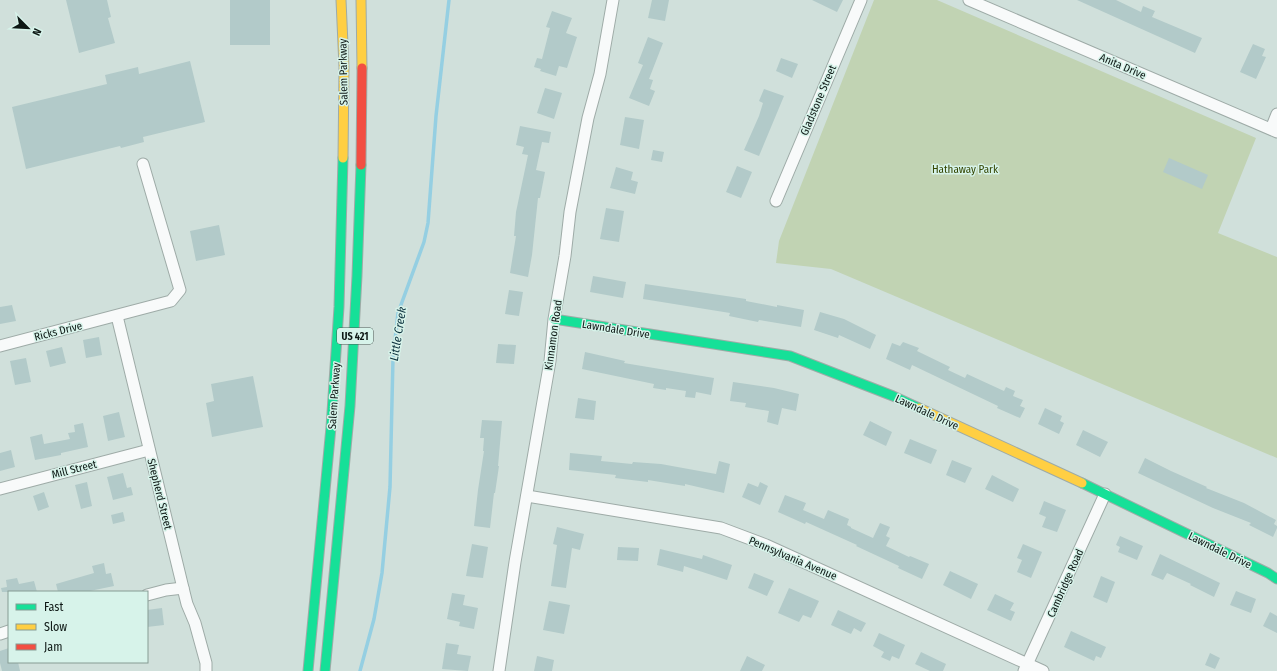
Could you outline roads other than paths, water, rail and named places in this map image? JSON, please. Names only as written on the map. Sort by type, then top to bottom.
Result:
[{"type":"main road","name":"Salem Parkway","points":[[308,671],[328,473],[339,307],[344,127],[344,67],[341,0]]},
{"type":"main road","name":"Salem Parkway","points":[[325,671],[343,490],[356,316],[360,188],[361,0]]},
{"type":"main road","name":"Lawndale Drive","points":[[554,319],[790,356],[893,396],[1105,494],[1268,573],[1277,579]]},
{"type":"street","name":"Kinnamon Road","points":[[499,671],[550,361],[554,319],[564,263],[570,212],[588,118],[600,74],[613,0]]},
{"type":"street","name":"Gladstone Street","points":[[776,201],[861,0]]},
{"type":"street","name":"Anita Drive","points":[[969,0],[1274,131]]},
{"type":"street","points":[[1274,131],[1277,114]]},
{"type":"street","name":"Ricks Drive","points":[[0,346],[171,301],[180,290],[143,164]]},
{"type":"street","name":"Shepherd Street","points":[[117,316],[187,604],[195,623],[206,663],[206,671]]},
{"type":"street","name":"Mill Street","points":[[0,489],[149,450]]},
{"type":"street","name":"Cambridge Road","points":[[1026,667],[1105,494]]},
{"type":"street","name":"Pennsylvania Avenue","points":[[527,496],[721,528],[766,544],[1026,667],[1043,671]]},
{"type":"street","points":[[148,595],[166,590],[183,588]]},
{"type":"waterway","name":"Little Creek","points":[[360,671],[374,619],[382,573],[390,487],[393,358],[398,313],[424,242],[428,223],[436,116],[449,0]]},
{"type":"park label","name":"Hathaway Park","points":[[965,169]]}]
